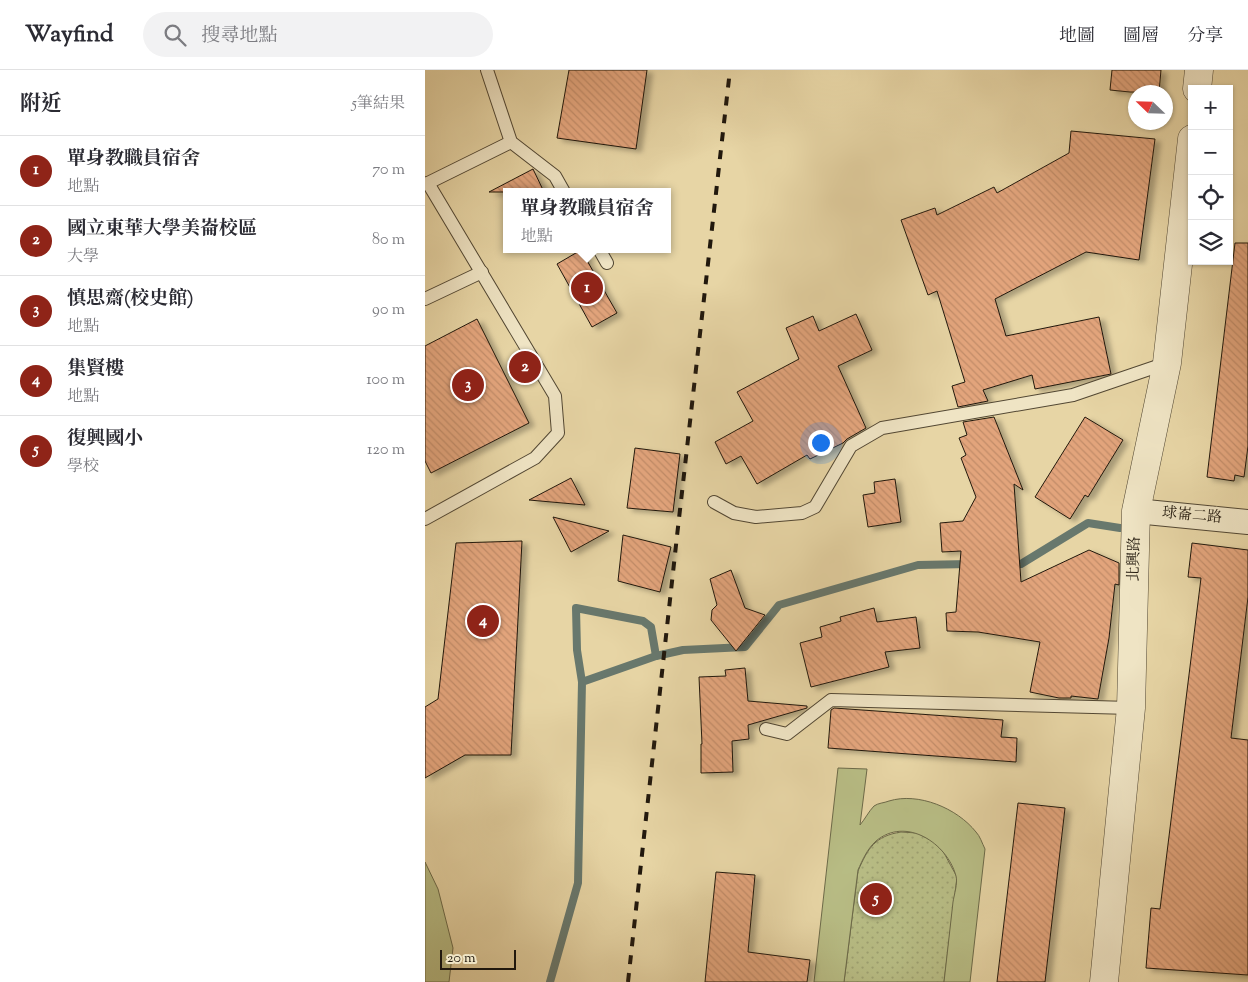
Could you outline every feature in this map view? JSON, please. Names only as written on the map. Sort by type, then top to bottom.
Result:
[{"type":"street","points":[[1197,85],[1199,70]]},
{"type":"street","name":"北興路","points":[[1104,982],[1131,708],[1136,511],[1167,363],[1188,175]]},
{"type":"street","name":"球崙二路","points":[[1136,511],[1248,522]]},
{"type":"lane","points":[[487,70],[511,142],[555,176],[562,188]]},
{"type":"lane","points":[[425,519],[535,458],[557,433],[555,396],[482,272],[427,184],[511,142]]},
{"type":"lane","points":[[601,253],[607,263]]},
{"type":"lane","points":[[425,299],[482,272]]},
{"type":"lane","points":[[714,502],[734,513],[756,517],[801,514],[815,507],[851,446],[882,428],[1073,395],[1167,363]]},
{"type":"lane","points":[[766,729],[787,734],[831,700],[1131,708]]},
{"type":"green space","points":[[838,768],[867,769],[860,825],[870,810],[876,805],[900,799],[912,799],[936,804],[948,809],[968,823],[979,836],[985,849],[970,982],[944,982],[957,882],[951,864],[935,844],[912,832],[900,831],[888,834],[876,841],[867,851],[858,870],[844,982],[814,982]]},
{"type":"green space","points":[[901,832],[917,833],[934,842],[944,853],[957,877],[944,982],[844,982],[858,871],[873,844],[892,834]]},
{"type":"green space","points":[[425,862],[438,889],[453,948],[449,982],[425,982]]},
{"type":"building","points":[[569,70],[647,70],[636,149],[557,138]]},
{"type":"building","points":[[1112,70],[1161,70],[1160,85],[1128,85],[1128,92],[1110,90]]},
{"type":"building","points":[[1071,131],[1155,139],[1139,260],[1086,252],[995,299],[1006,336],[1099,317],[1111,374],[1035,389],[1032,375],[983,390],[988,401],[958,407],[952,386],[965,382],[937,291],[928,295],[901,220],[935,208],[937,215],[994,187],[997,193],[1069,153]]},
{"type":"building","points":[[533,169],[542,188],[503,188],[503,192],[489,192]]},
{"type":"building","points":[[1235,243],[1248,243],[1248,446],[1244,477],[1235,475],[1234,481],[1207,477]]},
{"type":"building","points":[[576,253],[583,253],[617,313],[592,327],[557,264]]},
{"type":"building","points":[[856,314],[872,350],[838,366],[866,428],[843,443],[810,459],[807,455],[757,484],[741,456],[726,464],[715,442],[753,421],[737,392],[799,359],[786,328],[813,316],[819,331]]},
{"type":"building","points":[[477,319],[529,423],[431,473],[425,461],[425,346]]},
{"type":"building","points":[[994,417],[1023,490],[1014,484],[1021,582],[1089,550],[1119,563],[1119,585],[1115,584],[1109,638],[1098,699],[1071,696],[1071,698],[1059,698],[1030,692],[1040,642],[978,632],[947,631],[946,613],[956,612],[961,551],[942,552],[940,523],[963,521],[976,497],[961,458],[966,455],[959,438],[967,435],[963,422]]},
{"type":"building","points":[[1085,417],[1123,440],[1088,497],[1085,495],[1070,519],[1035,497]]},
{"type":"building","points":[[635,448],[680,454],[673,512],[627,508]]},
{"type":"building","points":[[571,478],[585,505],[529,500]]},
{"type":"building","points":[[895,479],[901,522],[868,527],[863,495],[875,493],[874,482]]},
{"type":"building","points":[[553,517],[609,531],[571,552]]},
{"type":"building","points":[[623,535],[671,547],[660,592],[618,581]]},
{"type":"building","points":[[522,541],[511,755],[465,755],[425,778],[425,707],[438,699],[456,543]]},
{"type":"building","points":[[1192,543],[1248,550],[1248,597],[1231,738],[1248,740],[1248,975],[1146,968],[1151,908],[1160,909],[1201,578],[1188,577]]},
{"type":"building","points":[[731,570],[745,608],[765,615],[736,651],[711,620],[712,610],[717,605],[710,579]]},
{"type":"building","points":[[874,608],[877,622],[916,617],[920,648],[885,652],[889,667],[811,687],[800,643],[822,637],[820,627],[841,621],[840,617]]},
{"type":"building","points":[[745,668],[748,701],[807,706],[807,708],[748,725],[749,739],[732,741],[733,772],[701,773],[702,744],[699,677],[726,676],[725,670]]},
{"type":"building","points":[[834,708],[1003,720],[1001,737],[1017,738],[1016,762],[828,748],[831,710]]},
{"type":"building","points":[[1018,803],[1065,808],[1045,982],[997,982]]},
{"type":"building","points":[[716,872],[755,875],[748,952],[810,960],[807,982],[705,982]]},
{"type":"waterway","points":[[1012,564],[1021,564],[1088,523],[1120,528]]},
{"type":"waterway","points":[[550,982],[578,883],[582,682],[656,656],[683,650],[745,647],[779,605],[918,565],[970,564]]},
{"type":"waterway","points":[[582,682],[577,650],[576,608],[643,621],[651,627],[656,656]]},
{"type":"railway","points":[[628,982],[730,70]]},
{"type":"place","name":"單身教職員宿舍","points":[[587,288]]},
{"type":"place","name":"國立東華大學美崙校區","points":[[525,367]]},
{"type":"place","name":"慎思齋(校史館)","points":[[468,385]]},
{"type":"place","name":"集賢樓","points":[[483,621]]},
{"type":"place","name":"復興國小","points":[[876,899]]}]
